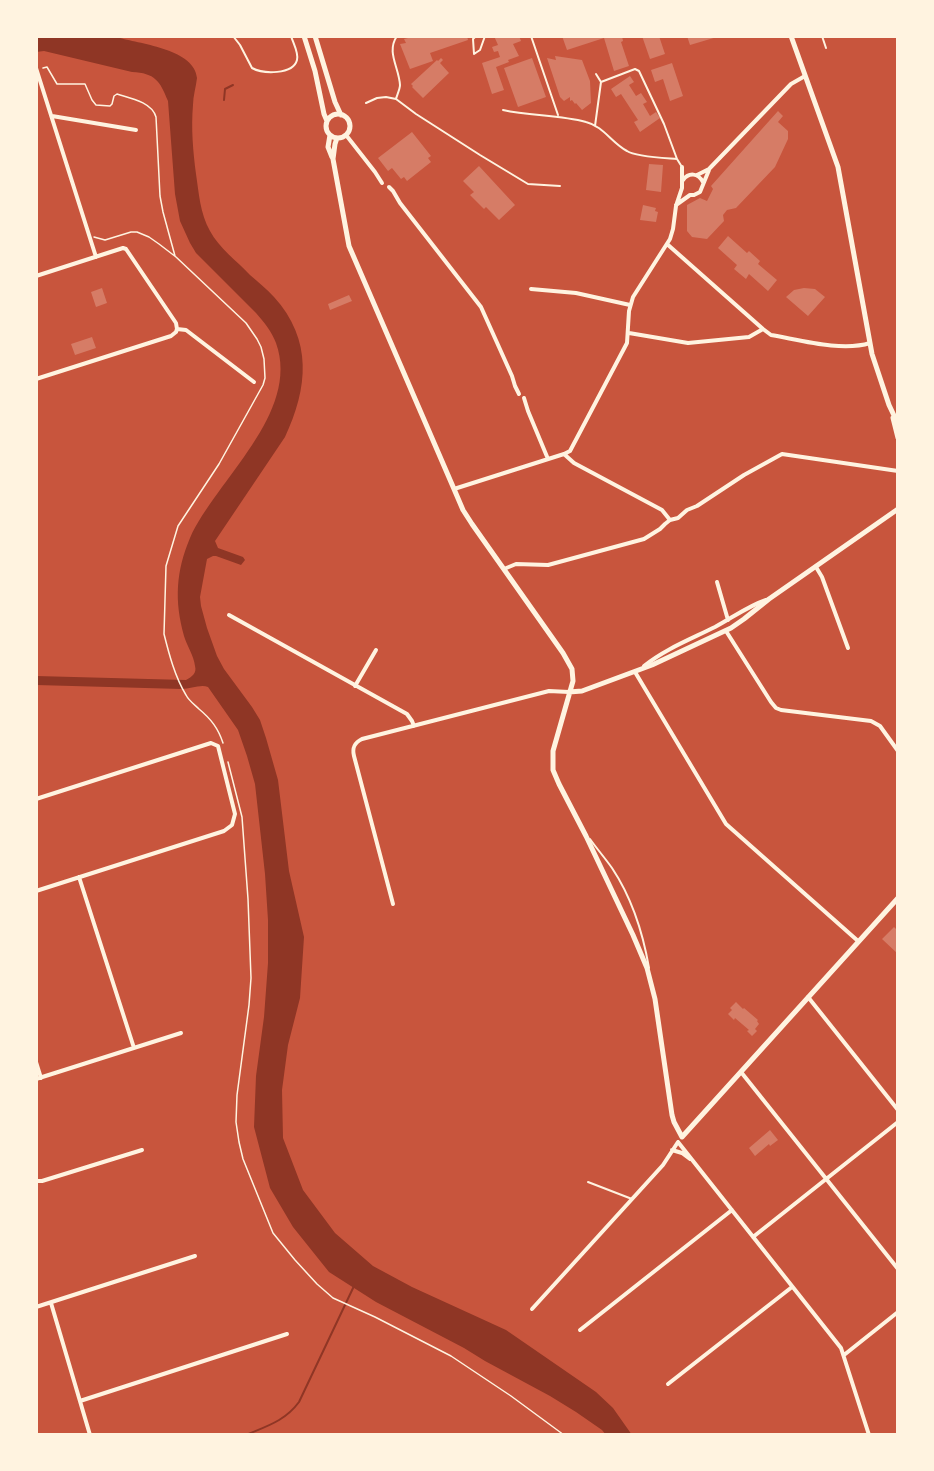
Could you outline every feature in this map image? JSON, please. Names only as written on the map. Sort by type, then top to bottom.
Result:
[{"type":"street","points":[[304,36],[315,70],[330,135],[327,147],[333,159]]},
{"type":"street","points":[[315,36],[341,115]]},
{"type":"street","points":[[791,36],[840,177],[874,363],[898,424]]},
{"type":"street","points":[[38,69],[96,257]]},
{"type":"street","points":[[676,206],[690,195],[700,192],[709,169],[791,84],[806,76]]},
{"type":"street","points":[[327,121],[333,115],[341,115],[347,118],[350,124],[346,135],[338,138],[334,145],[333,159],[349,246],[454,489],[467,515],[571,666],[573,681],[552,752],[552,762],[556,778],[647,968],[655,999],[672,1116],[680,1139],[695,1164],[840,1348],[868,1435]]},
{"type":"street","points":[[52,116],[136,130]]},
{"type":"street","points":[[330,135],[338,138]]},
{"type":"street","points":[[346,135],[382,183]]},
{"type":"street","points":[[682,167],[703,183]]},
{"type":"street","points":[[454,489],[564,454],[571,448],[625,348],[630,305],[674,229],[676,206],[683,181],[682,167]]},
{"type":"street","points":[[683,181],[687,175],[695,175],[709,169]]},
{"type":"street","points":[[389,187],[484,311],[519,394]]},
{"type":"street","points":[[682,188],[690,195]]},
{"type":"street","points":[[667,244],[771,335],[845,347],[859,347],[870,343]]},
{"type":"street","points":[[36,276],[123,248],[126,249],[176,323],[177,329],[174,335],[36,379]]},
{"type":"street","points":[[531,289],[576,293],[630,305]]},
{"type":"street","points":[[177,329],[186,330],[254,381]]},
{"type":"street","points":[[628,333],[688,344],[749,337],[763,329]]},
{"type":"street","points":[[524,398],[548,459]]},
{"type":"street","points":[[890,405],[898,438]]},
{"type":"street","points":[[564,454],[574,463],[662,510],[670,520]]},
{"type":"street","points":[[504,569],[516,564],[548,565],[644,539],[670,520],[678,518],[687,510],[782,454],[898,471]]},
{"type":"street","points":[[393,904],[354,756],[353,748],[357,741],[549,691],[582,691],[658,663],[744,620],[769,599],[898,509]]},
{"type":"street","points":[[816,567],[822,577],[848,648]]},
{"type":"street","points":[[717,582],[728,620]]},
{"type":"street","points":[[637,671],[658,655],[769,599]]},
{"type":"street","points":[[229,615],[407,714],[414,726]]},
{"type":"street","points":[[726,631],[776,708],[871,721],[880,726],[898,751]]},
{"type":"street","points":[[355,686],[376,650]]},
{"type":"street","points":[[637,671],[726,824],[858,941]]},
{"type":"street","points":[[36,799],[211,743],[221,746],[235,818],[232,825],[224,831],[36,891]]},
{"type":"street","points":[[79,877],[134,1048]]},
{"type":"street","points":[[532,1309],[663,1165],[680,1139],[898,898]]},
{"type":"street","points":[[808,997],[898,1110]]},
{"type":"street","points":[[36,1062],[39,1079],[181,1033]]},
{"type":"street","points":[[741,1072],[898,1269]]},
{"type":"street","points":[[753,1237],[898,1122]]},
{"type":"street","points":[[36,1181],[142,1150]]},
{"type":"street","points":[[672,1150],[684,1155],[695,1164]]},
{"type":"street","points":[[580,1330],[732,1210]]},
{"type":"street","points":[[36,1307],[195,1256]]},
{"type":"street","points":[[668,1384],[792,1287]]},
{"type":"street","points":[[51,1303],[90,1435]]},
{"type":"street","points":[[843,1355],[898,1312]]},
{"type":"street","points":[[81,1401],[287,1334]]},
{"type":"lane","points":[[233,36],[252,68],[274,73],[292,67],[296,62],[297,55],[291,36]]},
{"type":"lane","points":[[396,99],[400,86],[392,50],[397,36]]},
{"type":"lane","points":[[476,36],[474,54],[480,50],[485,36]]},
{"type":"lane","points":[[531,36],[559,117]]},
{"type":"lane","points":[[822,36],[826,48]]},
{"type":"lane","points":[[601,82],[635,69],[639,71],[682,167]]},
{"type":"lane","points":[[596,74],[601,82],[596,126]]},
{"type":"lane","points":[[366,103],[377,98],[396,99],[461,143],[528,184],[560,186]]},
{"type":"lane","points":[[503,110],[587,122],[596,126],[630,153],[677,159]]},
{"type":"lane","points":[[382,183],[389,187]]},
{"type":"lane","points":[[519,394],[524,398]]},
{"type":"lane","points":[[581,827],[613,869],[634,910],[645,945],[655,999]]},
{"type":"lane","points":[[588,1182],[632,1198]]},
{"type":"path","points":[[38,69],[47,67],[57,84],[85,84],[96,105],[111,105],[117,94],[154,111],[160,196],[176,257]]},
{"type":"path","points":[[90,238],[105,240],[131,232],[149,237],[176,257],[246,323],[261,347],[265,369],[263,385],[219,464],[178,526],[166,566],[164,634],[173,664],[188,699],[217,728],[221,746]]},
{"type":"path","points":[[226,756],[242,817],[251,978],[237,1095],[236,1122],[243,1159],[273,1233],[326,1293],[451,1356],[564,1435]]},
{"type":"shaded area","points":[[36,36],[120,36],[120,38],[154,46],[178,55],[194,68],[197,78],[192,114],[193,148],[204,217],[223,249],[271,294],[287,313],[301,347],[302,383],[293,419],[285,437],[215,541],[218,548],[243,557],[245,560],[241,565],[216,556],[207,559],[200,597],[207,628],[217,656],[260,720],[278,780],[289,871],[304,937],[300,998],[288,1045],[282,1090],[283,1138],[303,1190],[335,1233],[373,1266],[412,1287],[506,1330],[596,1392],[613,1408],[632,1435],[606,1435],[602,1430],[550,1396],[376,1302],[329,1272],[293,1227],[270,1188],[254,1127],[256,1076],[268,963],[268,920],[255,784],[238,730],[208,687],[205,686],[182,689],[36,685],[36,676],[186,680],[194,674],[194,662],[184,636],[178,598],[179,574],[185,550],[202,516],[267,420],[277,395],[281,369],[276,343],[268,327],[196,253],[180,221],[175,194],[168,101],[159,83],[146,74],[44,51],[36,52]]},
{"type":"building","points":[[408,36],[467,36],[468,40],[430,53],[433,61],[410,69],[400,44],[406,43],[404,39]]},
{"type":"building","points":[[494,36],[511,36],[512,38],[519,36],[521,41],[513,44],[519,56],[496,67],[504,90],[492,94],[482,63],[500,57],[498,51],[494,52],[492,47],[498,45]]},
{"type":"building","points":[[562,36],[622,36],[623,41],[621,42],[629,66],[614,71],[604,38],[567,50]]},
{"type":"building","points":[[642,36],[659,36],[665,54],[650,59]]},
{"type":"building","points":[[687,36],[716,36],[717,37],[690,45]]},
{"type":"building","points":[[555,56],[582,60],[590,81],[591,103],[582,110],[572,100],[570,101],[570,97],[564,101],[560,97],[547,58],[556,60]]},
{"type":"building","points":[[441,58],[443,60],[440,63],[449,73],[423,98],[411,84]]},
{"type":"building","points":[[532,58],[546,97],[518,107],[504,68]]},
{"type":"building","points":[[672,63],[683,96],[670,101],[663,79],[655,82],[651,70]]},
{"type":"building","points":[[630,76],[634,82],[629,85],[636,96],[641,93],[647,102],[643,104],[650,116],[656,112],[660,118],[640,132],[634,122],[638,120],[621,94],[616,97],[611,89]]},
{"type":"building","points":[[778,111],[783,116],[778,122],[788,131],[788,139],[775,167],[736,208],[727,210],[723,215],[724,221],[707,239],[692,237],[687,231],[687,205],[700,198],[707,201],[713,189],[711,186]]},
{"type":"building","points":[[412,132],[431,156],[428,158],[431,162],[407,181],[404,177],[401,179],[392,168],[388,171],[378,158]]},
{"type":"building","points":[[649,164],[663,165],[661,192],[646,190]]},
{"type":"building","points":[[479,166],[515,205],[499,220],[470,195],[474,192],[463,181]]},
{"type":"building","points":[[643,205],[656,208],[655,211],[658,212],[656,222],[640,220]]},
{"type":"building","points":[[728,236],[747,253],[749,251],[760,261],[758,264],[777,280],[768,291],[749,274],[746,279],[734,269],[737,265],[718,248]]},
{"type":"building","points":[[102,288],[107,303],[96,307],[91,292]]},
{"type":"building","points":[[815,289],[825,297],[808,316],[786,297],[794,290]]},
{"type":"building","points":[[349,295],[352,301],[330,310],[328,304]]},
{"type":"building","points":[[92,337],[96,348],[75,355],[71,344]]},
{"type":"building","points":[[894,927],[898,931],[898,954],[882,939]]},
{"type":"building","points":[[736,1002],[758,1020],[759,1024],[755,1029],[757,1031],[752,1036],[747,1031],[749,1030],[728,1014]]},
{"type":"building","points":[[770,1130],[778,1140],[770,1146],[769,1144],[755,1156],[749,1148]]},
{"type":"waterway","points":[[224,100],[225,89],[233,85]]},
{"type":"waterway","points":[[246,1435],[268,1426],[294,1409],[354,1286]]}]
